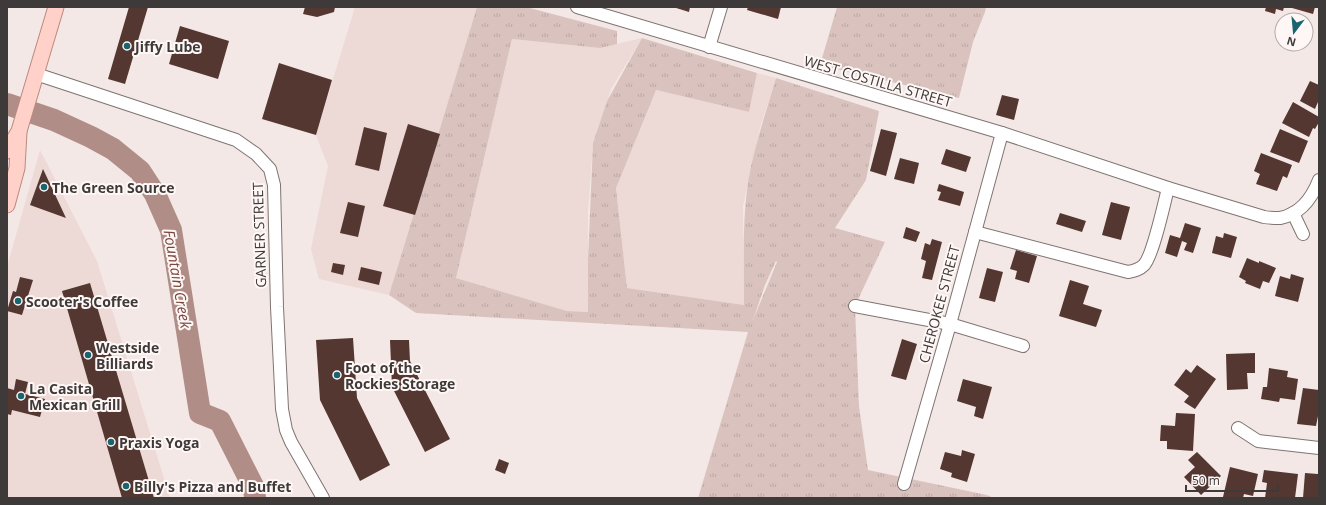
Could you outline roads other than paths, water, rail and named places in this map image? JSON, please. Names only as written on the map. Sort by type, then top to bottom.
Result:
[{"type":"main road","points":[[7,205],[17,168],[19,131],[56,7]]},
{"type":"main road","points":[[7,151],[19,131]]},
{"type":"street","name":"WEST COSTILLA STREET","points":[[577,7],[1002,133],[1168,188],[1264,217],[1280,218],[1293,213]]},
{"type":"street","points":[[709,47],[721,7]]},
{"type":"street","name":"GARNER STREET","points":[[36,74],[236,140],[256,154],[270,168],[274,186],[277,307],[282,409],[286,430],[291,442],[323,498]]},
{"type":"street","name":"CHEROKEE STREET","points":[[904,484],[950,324],[1002,133]]},
{"type":"street","points":[[1303,234],[1293,213],[1306,204],[1314,193],[1319,180]]},
{"type":"street","points":[[975,232],[1023,246],[1128,272],[1137,271],[1145,264],[1151,252],[1168,188]]},
{"type":"street","points":[[855,306],[950,324],[1024,346]]},
{"type":"street","points":[[1238,428],[1258,441],[1319,448]]},
{"type":"waterway","name":"Fountain Creek","points":[[7,104],[54,120],[113,149],[140,171],[155,194],[171,230],[200,413],[220,421],[254,488],[255,498]]},
{"type":"place","name":"Jiffy Lube","points":[[127,46]]},
{"type":"place","name":"The Green Source","points":[[44,187]]},
{"type":"place","name":"Scooter's Coffee","points":[[18,301]]},
{"type":"place","name":"Westside Billiards","points":[[88,355]]},
{"type":"place","name":"Foot of the Rockies Storage","points":[[337,375]]},
{"type":"place","name":"La Casita Mexican Grill","points":[[21,396]]},
{"type":"place","name":"Praxis Yoga","points":[[111,442]]},
{"type":"place","name":"Billy's Pizza and Buffet","points":[[126,486]]}]
